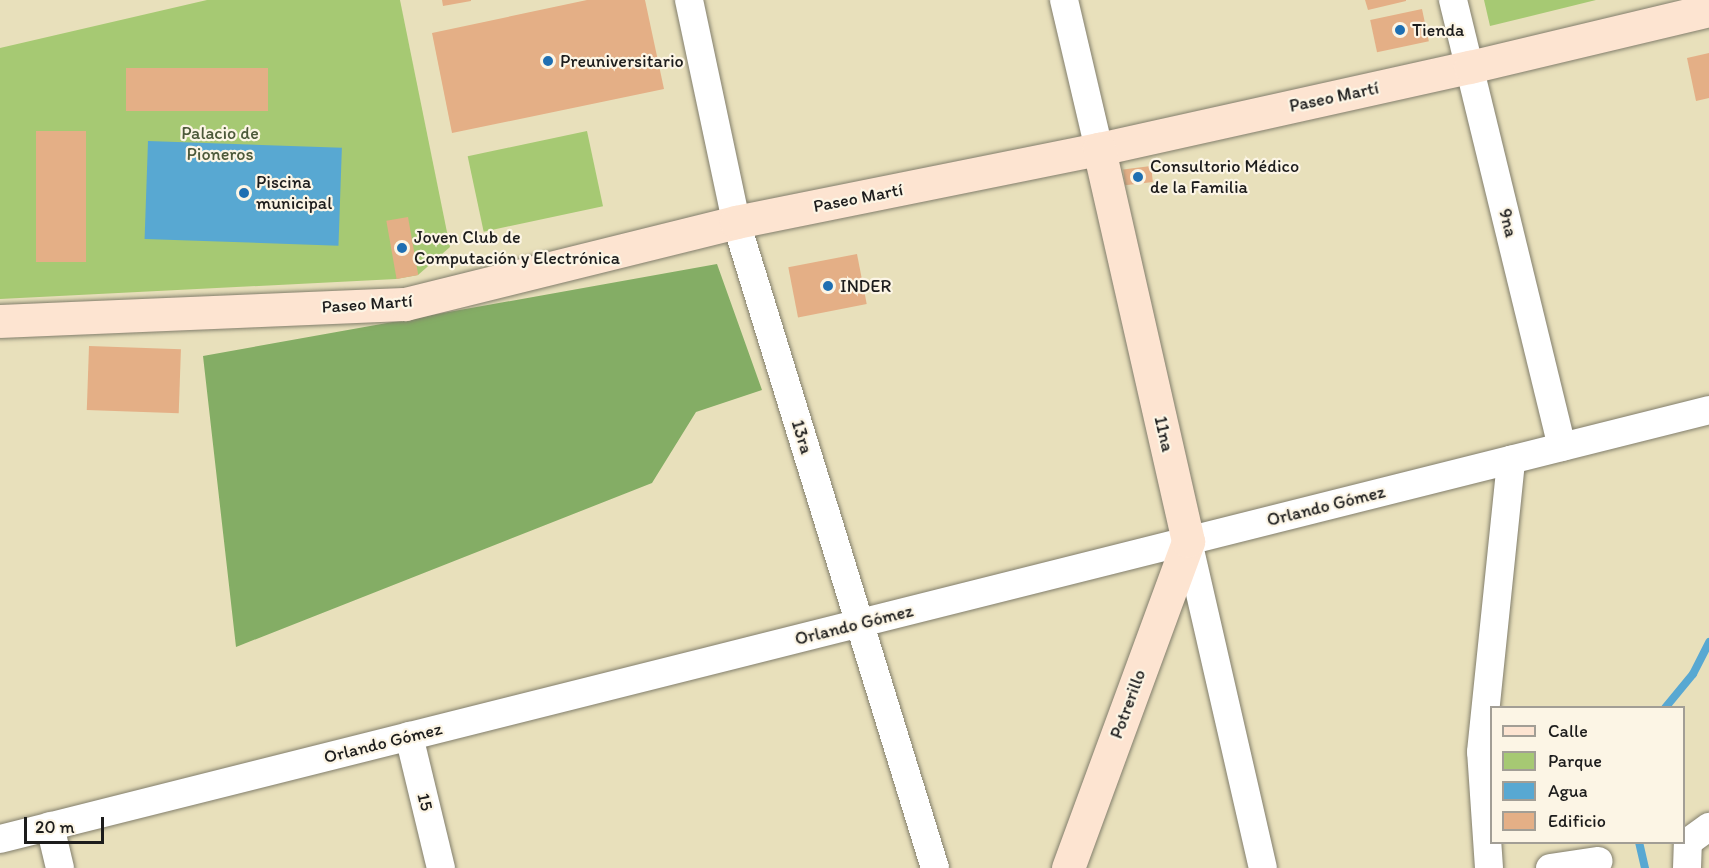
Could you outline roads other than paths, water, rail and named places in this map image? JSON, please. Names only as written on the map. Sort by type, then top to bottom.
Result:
[{"type":"main road","name":"Paseo Martí","points":[[0,321],[405,304],[736,222],[1098,149],[1470,67],[1709,10]]},
{"type":"main road","name":"11na","points":[[1098,149],[1188,541]]},
{"type":"main road","name":"Potrerillo","points":[[1068,868],[1188,541]]},
{"type":"street","name":"13ra","points":[[689,0],[736,222],[935,868]]},
{"type":"street","name":"11na","points":[[1064,0],[1098,149]]},
{"type":"street","name":"9na","points":[[1453,0],[1562,447]]},
{"type":"street","name":"Orlando Gómez","points":[[0,839],[1709,410]]},
{"type":"street","points":[[1489,868],[1481,752],[1510,460]]},
{"type":"street","name":"11na","points":[[1188,541],[1263,868]]},
{"type":"street","name":"15","points":[[409,736],[441,868]]},
{"type":"street","points":[[50,826],[60,868]]},
{"type":"street","points":[[1550,868],[1598,861]]},
{"type":"water","name":"Piscina municipal","points":[[148,141],[342,148],[338,246],[145,239]]},
{"type":"waterway","points":[[1667,706],[1693,674],[1709,642]]},
{"type":"waterway","points":[[1639,844],[1645,868]]},
{"type":"place","name":"Tienda","points":[[1400,30]]},
{"type":"place","name":"Preuniversitario","points":[[548,61]]},
{"type":"place","name":"Consultorio Médico de la Familia","points":[[1138,177]]},
{"type":"place","name":"Piscina municipal","points":[[244,193]]},
{"type":"place","name":"Joven Club de Computación y Electrónica","points":[[402,248]]},
{"type":"place","name":"INDER","points":[[828,286]]},
{"type":"park label","name":"Palacio de Pioneros","points":[[220,144]]}]
